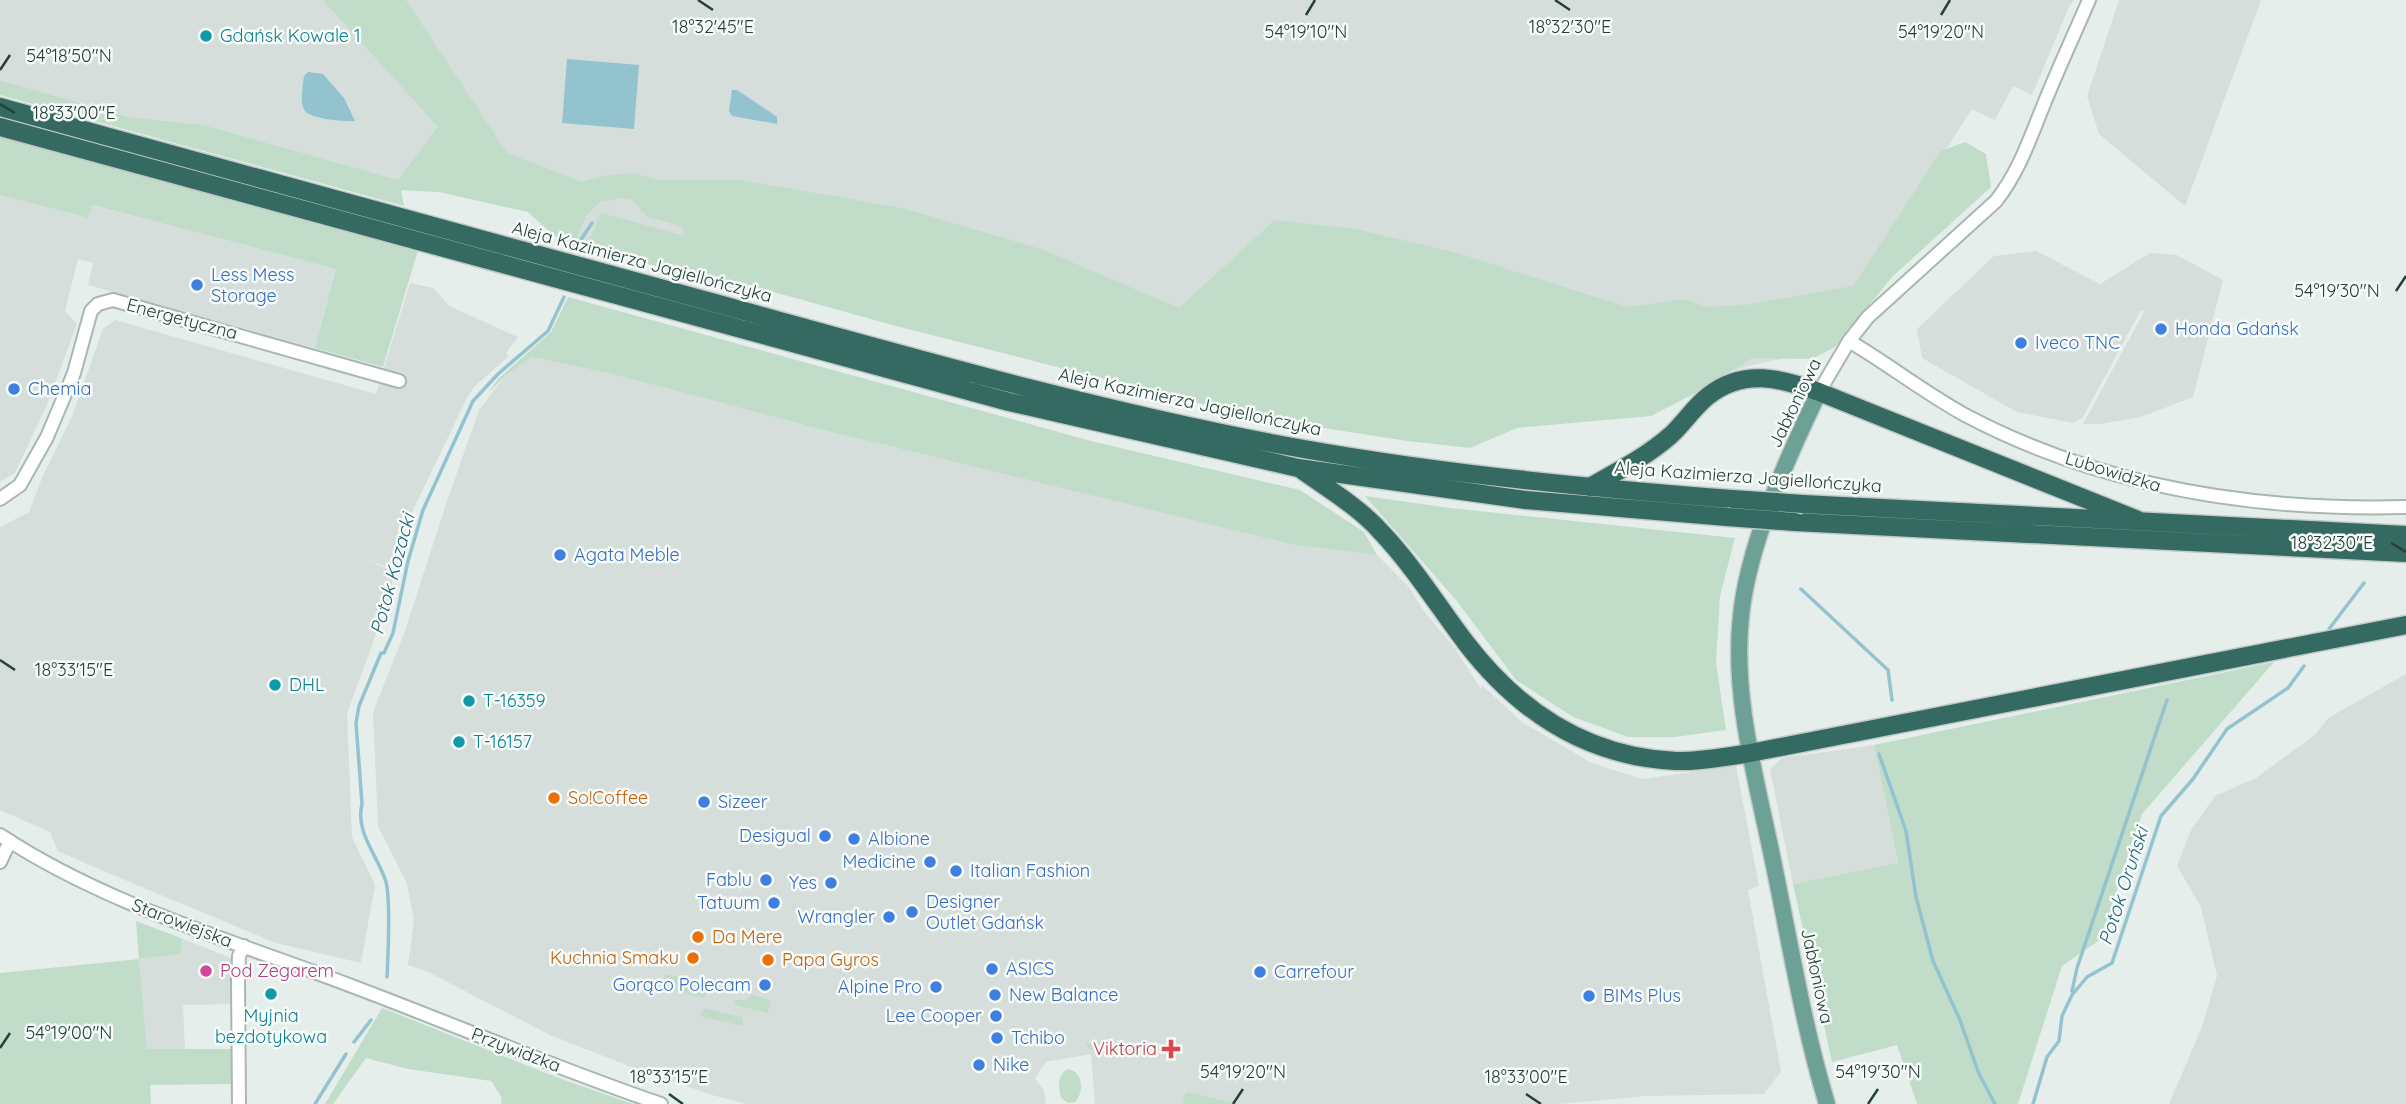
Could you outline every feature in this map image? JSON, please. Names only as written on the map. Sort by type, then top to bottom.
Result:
[{"type":"highway","name":"Aleja Kazimierza Jagiellończyka","points":[[0,107],[1055,395],[1272,443],[1446,472],[1732,499],[2406,534]]},
{"type":"highway","points":[[0,127],[1009,402],[1298,468],[1526,500],[1727,517],[2406,553]]},
{"type":"highway","points":[[1590,487],[1647,455],[1707,397],[1743,379],[1763,377],[1788,380],[2138,520]]},
{"type":"highway","points":[[1298,468],[1354,508],[1381,532],[1496,680],[1541,718],[1584,741],[1631,755],[1676,761],[1706,760],[2406,625]]},
{"type":"main road","name":"Jabłoniowa","points":[[1819,392],[1789,456],[1758,541],[1741,612],[1738,650],[1741,700],[1751,752],[1794,968],[1827,1104]]},
{"type":"street","name":"Jabłoniowa","points":[[1819,392],[1849,341],[1879,306],[1996,201],[2008,186],[2023,159],[2061,62],[2090,0]]},
{"type":"street","name":"Energetyczna","points":[[0,499],[20,485],[47,438],[74,373],[91,311],[99,304],[113,300],[398,381]]},
{"type":"street","name":"Lubowidzka","points":[[1849,341],[1964,414],[2032,445],[2127,479],[2189,493],[2251,500],[2338,507],[2406,507]]},
{"type":"street","points":[[0,862],[5,838]]},
{"type":"street","name":"Starowiejska","points":[[5,838],[97,889],[372,994]]},
{"type":"street","points":[[239,1104],[239,956],[244,946]]},
{"type":"street","name":"Przywidzka","points":[[372,994],[575,1074],[661,1104]]},
{"type":"shaded area","points":[[0,0],[2074,0],[2032,95],[2013,86],[1995,120],[1972,109],[1860,283],[1822,352],[1769,361],[1618,400],[772,289],[742,291],[603,251],[584,253],[568,248],[528,212],[440,192],[401,190],[397,180],[204,125],[129,117],[0,80]]},
{"type":"shaded area","points":[[2119,0],[2261,0],[2185,206],[2099,134],[2087,96]]},
{"type":"shaded area","points":[[0,195],[88,218],[91,205],[336,269],[315,348],[88,285],[93,263],[78,259],[65,311],[77,324],[47,405],[15,473],[0,482]]},
{"type":"shaded area","name":"Iveco TNC","points":[[2036,251],[2100,284],[2150,253],[2177,255],[2223,280],[2193,397],[2141,417],[2083,424],[2144,312],[2141,310],[2083,417],[2073,423],[2017,412],[1922,358],[1917,329],[1994,256]]},
{"type":"shaded area","points":[[410,283],[433,288],[449,306],[518,337],[506,353],[509,356],[475,386],[467,398],[401,535],[394,570],[366,559],[394,572],[389,599],[347,713],[352,837],[375,885],[361,963],[276,943],[101,870],[58,851],[50,832],[0,810],[0,527],[29,512],[73,414],[103,329],[115,320],[376,394]]},
{"type":"shaded area","points":[[530,357],[608,373],[823,430],[1294,545],[1377,555],[1409,587],[1423,610],[1454,647],[1481,689],[1482,685],[1523,723],[1592,763],[1642,779],[1736,766],[1759,886],[1748,890],[1781,1071],[1764,1094],[1646,1096],[1560,1104],[1095,1104],[1091,1054],[1046,1062],[1035,1078],[1044,1090],[1046,1104],[747,1104],[712,1095],[629,1066],[550,1035],[428,972],[408,965],[414,921],[407,884],[378,826],[373,712],[404,634],[479,410],[505,376]]},
{"type":"shaded area","points":[[2406,674],[2406,1104],[2169,1104],[2202,1027],[2217,976],[2201,907],[2177,866],[2191,830],[2215,796],[2256,778],[2316,734],[2328,718]]},
{"type":"shaded area","points":[[1874,745],[1898,864],[1793,884],[1770,769],[1782,758]]},
{"type":"shaded area","points":[[181,938],[231,958],[231,1004],[183,1005],[185,1050],[147,1050],[139,959],[181,954]]},
{"type":"green space","points":[[323,0],[406,0],[507,153],[582,182],[609,175],[635,173],[656,180],[740,180],[902,208],[1041,249],[1179,308],[1275,220],[1355,229],[1454,252],[1627,307],[1687,299],[1704,307],[1745,305],[1853,286],[1941,151],[1965,142],[1986,154],[1991,187],[1893,276],[1835,347],[1812,359],[1752,358],[1703,389],[1651,416],[1517,428],[1470,448],[1254,417],[896,326],[677,265],[675,271],[603,251],[584,253],[601,213],[685,236],[681,226],[647,217],[633,200],[622,198],[600,202],[586,216],[574,245],[568,248],[528,212],[440,192],[401,190],[404,206],[0,95],[0,80],[129,117],[204,125],[398,180],[438,127]]},
{"type":"green space","points":[[0,137],[418,250],[383,367],[315,348],[336,269],[92,205],[88,218],[0,195]]},
{"type":"green space","points":[[568,297],[1095,442],[1300,490],[1364,532],[1377,555],[1294,545],[823,430],[608,373],[531,357],[505,376],[488,393],[498,379],[551,332]]},
{"type":"green space","points":[[1365,496],[1450,508],[1735,538],[1720,596],[1716,663],[1726,730],[1675,737],[1628,737],[1573,717],[1516,680],[1456,600]]},
{"type":"green space","points":[[2274,662],[2142,814],[2101,939],[2062,966],[2018,1104],[1917,1104],[1897,1045],[1832,1062],[1793,884],[1898,863],[1874,745]]},
{"type":"green space","points":[[136,921],[181,938],[181,954],[139,959]]},
{"type":"green space","points":[[139,959],[147,1049],[231,1049],[231,1084],[150,1085],[151,1104],[0,1104],[0,973]]},
{"type":"green space","points":[[665,974],[694,981],[698,990],[706,993],[705,998],[662,988]]},
{"type":"green space","points":[[751,995],[771,1000],[768,1013],[734,1005],[735,1000],[746,1000]]},
{"type":"green space","points":[[382,1008],[556,1077],[633,1104],[501,1104],[502,1098],[491,1081],[408,1069],[366,1058],[333,1104],[325,1104]]},
{"type":"green space","points":[[704,1008],[742,1017],[743,1026],[699,1016]]},
{"type":"green space","points":[[1100,1042],[1119,1047],[1131,1043],[1108,1052],[1095,1051],[1085,1044]]},
{"type":"green space","points":[[1068,1069],[1080,1078],[1081,1088],[1075,1102],[1068,1103],[1061,1098],[1059,1085],[1060,1077]]},
{"type":"green space","points":[[1188,1092],[1239,1104],[1184,1104],[1183,1096]]},
{"type":"water","points":[[567,59],[639,65],[634,129],[562,123]]},
{"type":"water","points":[[308,72],[323,74],[344,98],[355,121],[321,118],[305,111],[302,94],[304,76]]},
{"type":"water","points":[[732,90],[737,90],[777,117],[777,124],[732,116],[729,111]]},
{"type":"waterway","name":"Potok Kozacki","points":[[576,247],[592,223]]},
{"type":"waterway","name":"Potok Kozacki","points":[[387,977],[388,891],[362,825],[356,723],[359,706],[381,653],[384,653],[393,633],[408,561],[423,510],[473,401],[498,374],[548,331],[564,297]]},
{"type":"waterway","name":"Potok Oruński","points":[[2329,629],[2364,583]]},
{"type":"waterway","points":[[1801,589],[1888,670],[1892,700]]},
{"type":"waterway","name":"Potok Oruński","points":[[2033,1104],[2047,1057],[2059,1041],[2062,1016],[2072,995],[2087,977],[2112,963],[2161,816],[2193,779],[2227,729],[2288,688],[2304,666]]},
{"type":"waterway","points":[[2072,991],[2077,968],[2167,700]]},
{"type":"waterway","points":[[1879,754],[1906,831],[1916,897],[1933,961],[1960,1020],[1979,1074],[1995,1104]]},
{"type":"waterway","name":"Potok Kozacki","points":[[354,1042],[371,1020]]},
{"type":"waterway","name":"Potok Kozacki","points":[[315,1104],[346,1054]]},
{"type":"place","name":"Gdańsk Kowale 1","points":[[206,36]]},
{"type":"place","name":"Less Mess Storage","points":[[197,285]]},
{"type":"place","name":"Honda Gdańsk","points":[[2161,329]]},
{"type":"place","name":"Iveco TNC","points":[[2021,343]]},
{"type":"place","name":"Chemia","points":[[14,389]]},
{"type":"place","name":"Agata Meble","points":[[560,555]]},
{"type":"place","name":"DHL","points":[[275,685]]},
{"type":"place","name":"T-16359","points":[[469,701]]},
{"type":"place","name":"T-16157","points":[[459,742]]},
{"type":"place","name":"So!Coffee","points":[[554,798]]},
{"type":"place","name":"Sizeer","points":[[704,802]]},
{"type":"place","name":"Desigual","points":[[825,836]]},
{"type":"place","name":"Albione","points":[[854,839]]},
{"type":"place","name":"Medicine","points":[[930,862]]},
{"type":"place","name":"Italian Fashion","points":[[956,871]]},
{"type":"place","name":"Fablu","points":[[766,880]]},
{"type":"place","name":"Yes","points":[[831,883]]},
{"type":"place","name":"Tatuum","points":[[774,903]]},
{"type":"place","name":"Designer Outlet Gdańsk","points":[[912,912]]},
{"type":"place","name":"Wrangler","points":[[889,917]]},
{"type":"place","name":"Da Mere","points":[[698,937]]},
{"type":"place","name":"Kuchnia Smaku","points":[[693,958]]},
{"type":"place","name":"Papa Gyros","points":[[768,960]]},
{"type":"place","name":"ASICS","points":[[992,969]]},
{"type":"place","name":"Pod Zegarem","points":[[206,971]]},
{"type":"place","name":"Carrefour","points":[[1260,972]]},
{"type":"place","name":"Gorąco Polecam","points":[[765,985]]},
{"type":"place","name":"Alpine Pro","points":[[936,987]]},
{"type":"place","name":"Myjnia bezdotykowa","points":[[271,994]]},
{"type":"place","name":"New Balance","points":[[995,995]]},
{"type":"place","name":"BIMs Plus","points":[[1589,996]]},
{"type":"place","name":"Lee Cooper","points":[[996,1016]]},
{"type":"place","name":"Tchibo","points":[[997,1038]]},
{"type":"place","name":"Viktoria","points":[[1171,1049]]},
{"type":"place","name":"Nike","points":[[979,1065]]}]
